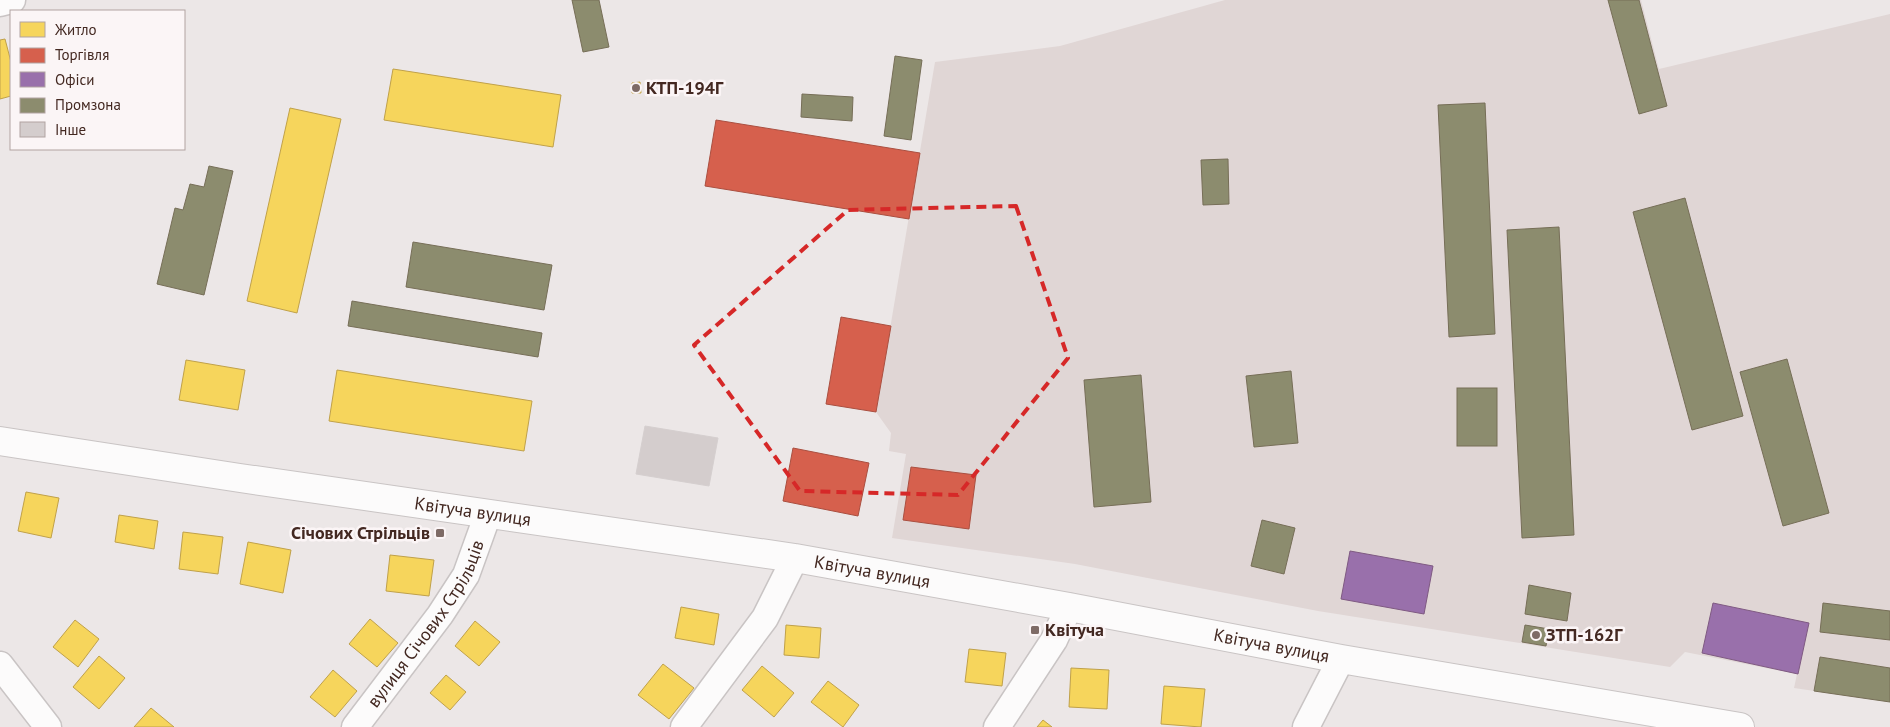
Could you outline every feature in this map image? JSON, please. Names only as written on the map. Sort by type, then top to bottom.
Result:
[{"type":"street","points":[[0,4],[12,0]]},
{"type":"street","name":"Квітуча вулиця","points":[[0,441],[795,558],[1341,659],[1640,719],[1740,727]]},
{"type":"street","name":"вулиця Січових Стрільців","points":[[355,727],[440,616],[466,575],[488,514]]},
{"type":"street","points":[[684,727],[765,618],[795,558]]},
{"type":"street","points":[[997,727],[1054,640],[1068,607]]},
{"type":"street","points":[[1306,727],[1341,659]]},
{"type":"street","points":[[0,665],[48,727]]},
{"type":"highlighted area","points":[[1016,206],[1068,358],[958,495],[800,491],[694,345],[848,210]]},
{"type":"shaded area","points":[[1225,0],[1641,0],[1659,69],[1890,14],[1890,702],[1794,688],[1797,674],[1685,652],[1670,667],[1318,611],[1075,564],[892,538],[906,454],[889,451],[891,433],[876,412],[935,62],[1060,46]]},
{"type":"building: Житло","points":[[5,39],[10,58],[10,96],[0,99],[0,40]]},
{"type":"building: Житло","points":[[393,69],[561,95],[553,147],[384,120]]},
{"type":"building: Житло","name":"КТП-194Г","points":[[640,82],[641,93],[632,93],[632,83]]},
{"type":"building: Житло","points":[[290,108],[341,119],[297,313],[247,301]]},
{"type":"building: Житло","points":[[186,360],[245,370],[238,410],[179,400]]},
{"type":"building: Житло","points":[[337,370],[532,401],[524,451],[329,421]]},
{"type":"building: Житло","points":[[26,492],[59,498],[51,538],[18,531]]},
{"type":"building: Житло","points":[[119,515],[158,521],[154,549],[115,542]]},
{"type":"building: Житло","points":[[183,532],[223,537],[218,574],[179,569]]},
{"type":"building: Житло","points":[[248,542],[291,550],[283,593],[240,584]]},
{"type":"building: Житло","points":[[390,555],[434,560],[429,596],[386,591]]},
{"type":"building: Житло","points":[[681,607],[719,614],[714,645],[675,638]]},
{"type":"building: Житло","points":[[370,619],[398,643],[377,667],[349,644]]},
{"type":"building: Житло","points":[[75,620],[99,639],[78,667],[53,647]]},
{"type":"building: Житло","points":[[475,621],[500,642],[479,666],[455,646]]},
{"type":"building: Житло","points":[[786,625],[821,628],[819,658],[784,655]]},
{"type":"building: Житло","points":[[969,649],[1006,653],[1002,686],[965,682]]},
{"type":"building: Житло","points":[[99,656],[125,678],[99,709],[73,687]]},
{"type":"building: Житло","points":[[663,664],[694,688],[669,719],[638,695]]},
{"type":"building: Житло","points":[[762,666],[794,693],[774,717],[742,690]]},
{"type":"building: Житло","points":[[1071,668],[1109,670],[1107,709],[1069,707]]},
{"type":"building: Житло","points":[[333,670],[357,691],[335,717],[310,697]]},
{"type":"building: Житло","points":[[446,675],[466,692],[450,710],[430,693]]},
{"type":"building: Житло","points":[[828,681],[859,705],[843,727],[811,702]]},
{"type":"building: Житло","points":[[1164,686],[1205,689],[1201,727],[1161,724]]},
{"type":"building: Житло","points":[[151,708],[174,727],[134,727]]},
{"type":"building: Житло","points":[[1043,720],[1052,727],[1037,727]]},
{"type":"building: Торгівля","points":[[716,120],[920,153],[909,219],[705,186]]},
{"type":"building: Торгівля","points":[[841,317],[891,326],[876,412],[826,404]]},
{"type":"building: Торгівля","points":[[793,448],[869,463],[858,516],[783,501]]},
{"type":"building: Торгівля","points":[[911,467],[976,475],[969,529],[903,520]]},
{"type":"building: Офіси","points":[[1350,551],[1433,566],[1424,614],[1341,599]]},
{"type":"building: Офіси","points":[[1713,603],[1809,623],[1798,674],[1702,653]]},
{"type":"building: Промзона","points":[[572,0],[599,0],[609,47],[583,52]]},
{"type":"building: Промзона","points":[[1608,0],[1639,0],[1667,106],[1639,114]]},
{"type":"building: Промзона","points":[[895,56],[922,60],[911,140],[884,136]]},
{"type":"building: Промзона","points":[[802,94],[853,97],[852,121],[801,117]]},
{"type":"building: Промзона","points":[[1485,103],[1495,334],[1449,337],[1438,105]]},
{"type":"building: Промзона","points":[[1228,159],[1229,204],[1203,205],[1201,160]]},
{"type":"building: Промзона","points":[[209,166],[233,171],[204,295],[157,284],[175,208],[183,210],[190,184],[204,187]]},
{"type":"building: Промзона","points":[[1685,198],[1743,416],[1692,430],[1633,212]]},
{"type":"building: Промзона","points":[[1559,227],[1574,535],[1522,538],[1507,230]]},
{"type":"building: Промзона","points":[[413,242],[552,265],[544,310],[406,287]]},
{"type":"building: Промзона","points":[[352,301],[542,333],[538,357],[348,326]]},
{"type":"building: Промзона","points":[[1787,359],[1829,513],[1783,526],[1740,372]]},
{"type":"building: Промзона","points":[[1291,371],[1298,443],[1254,447],[1246,376]]},
{"type":"building: Промзона","points":[[1141,375],[1151,502],[1094,507],[1084,380]]},
{"type":"building: Промзона","points":[[1457,388],[1497,388],[1497,446],[1457,446]]},
{"type":"building: Промзона","points":[[1262,520],[1295,528],[1284,574],[1251,566]]},
{"type":"building: Промзона","points":[[1529,585],[1571,593],[1567,621],[1525,614]]},
{"type":"building: Промзона","points":[[1823,603],[1890,611],[1890,640],[1820,632]]},
{"type":"building: Промзона","name":"ЗТП-162Г","points":[[1525,625],[1549,629],[1546,646],[1522,642]]},
{"type":"building: Промзона","points":[[1820,657],[1890,668],[1890,702],[1814,691]]},
{"type":"building: Інше","points":[[645,426],[718,438],[709,486],[636,474]]},
{"type":"place","name":"КТП-194Г","points":[[636,88]]},
{"type":"place","name":"Січових Стрільців","points":[[440,533]]},
{"type":"place","name":"Квітуча","points":[[1035,630]]},
{"type":"place","name":"ЗТП-162Г","points":[[1536,635]]}]
